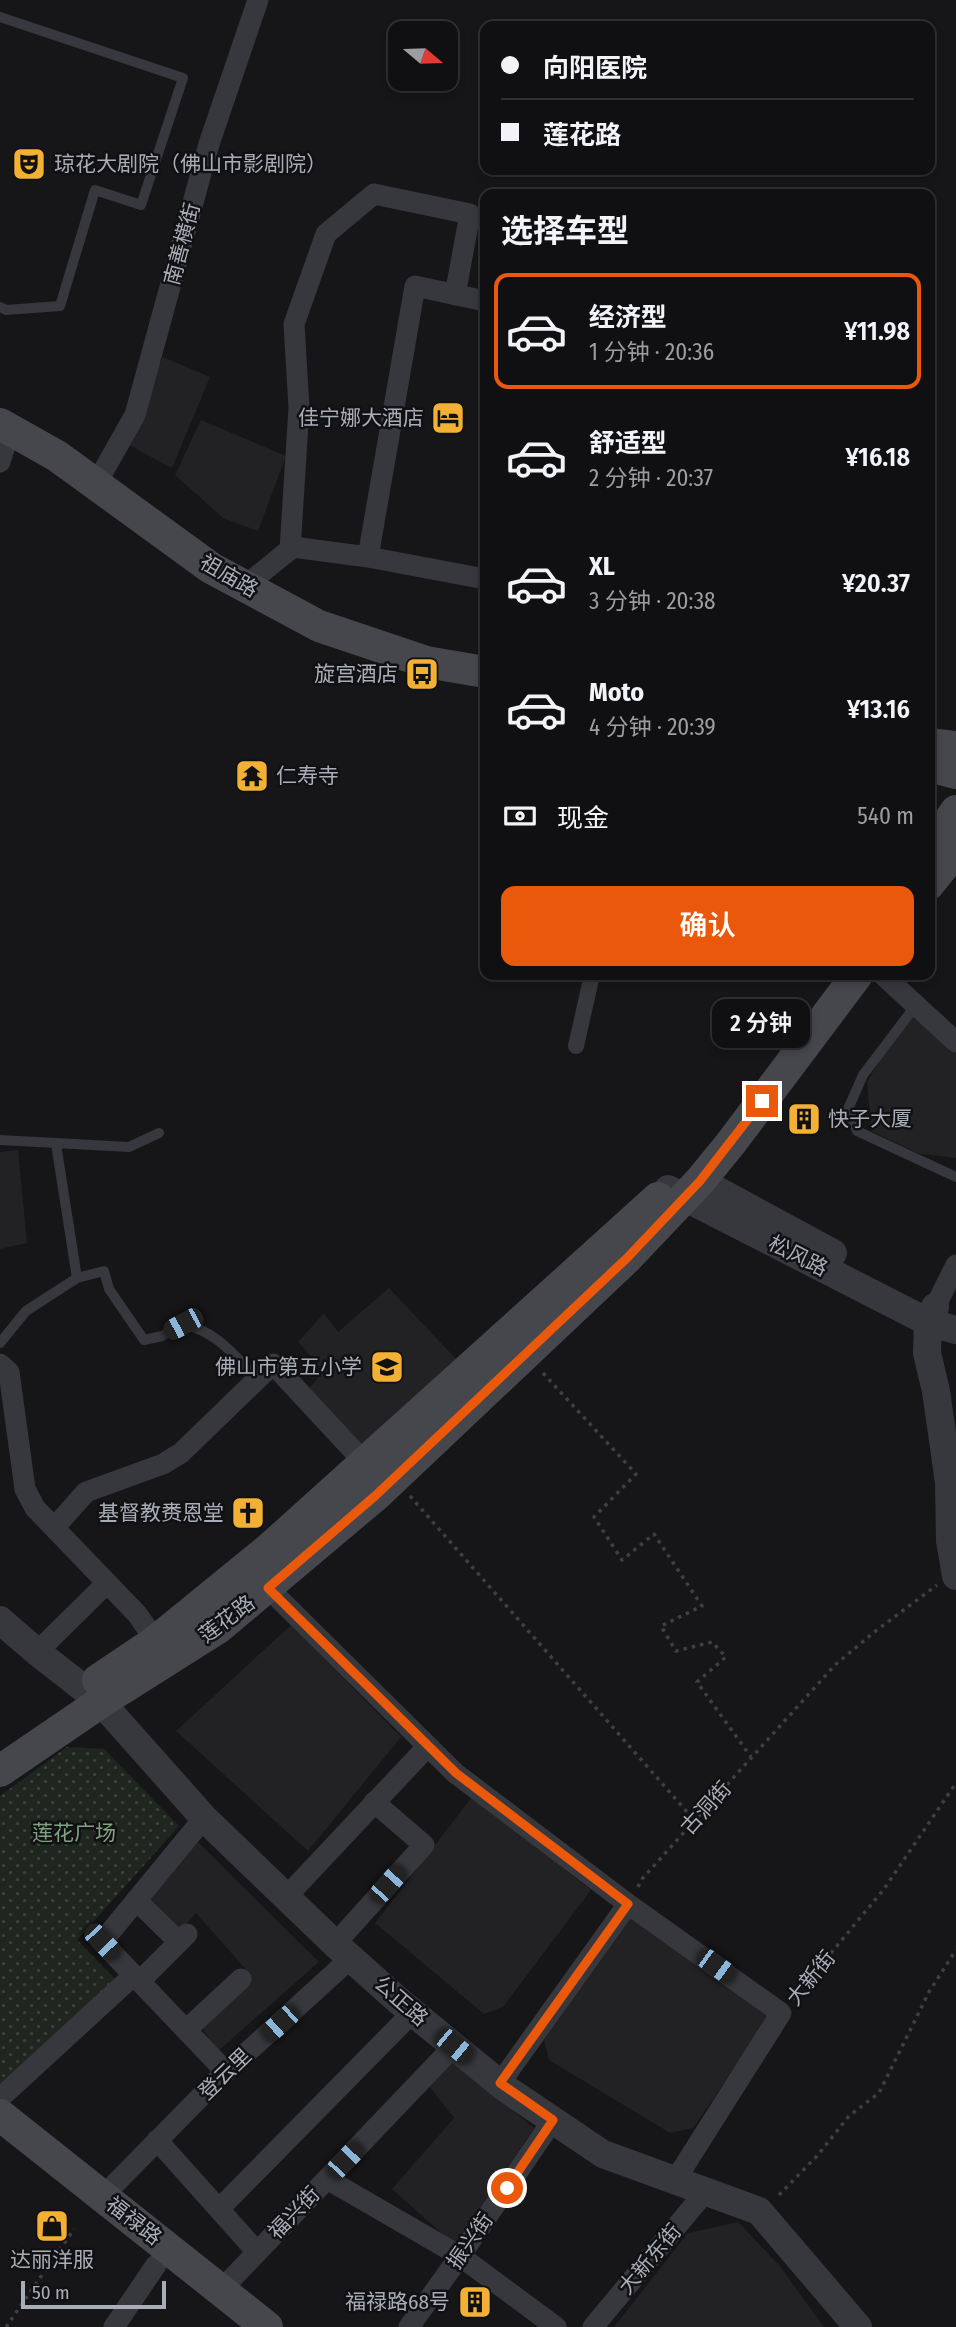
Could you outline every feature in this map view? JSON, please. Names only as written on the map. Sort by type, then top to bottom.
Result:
[{"type":"main road","name":"祖庙路","points":[[1,446],[57,456],[211,568],[319,626],[425,662],[480,671]]},
{"type":"main road","name":"祖庙路","points":[[1,446],[47,467],[206,583],[318,641],[422,674],[480,683]]},
{"type":"main road","points":[[935,745],[956,747]]},
{"type":"main road","points":[[935,768],[956,773]]},
{"type":"main road","points":[[935,841],[956,811]]},
{"type":"main road","points":[[935,876],[956,850]]},
{"type":"main road","name":"莲花路","points":[[0,1771],[270,1548],[684,1185],[830,980]]},
{"type":"main road","name":"莲花路","points":[[0,1746],[218,1628],[394,1478],[627,1258],[853,980]]},
{"type":"main road","name":"福禄路","points":[[0,2115],[267,2327]]},
{"type":"main road","name":"福禄路","points":[[0,2138],[233,2327]]},
{"type":"street","name":"南善横街","points":[[96,484],[135,415],[209,144],[258,0]]},
{"type":"street","points":[[290,550],[299,408],[294,324],[326,234],[374,194],[470,214],[455,295]]},
{"type":"street","points":[[368,557],[415,286],[480,300]]},
{"type":"street","points":[[245,586],[293,547],[368,557],[480,578]]},
{"type":"street","points":[[576,1046],[591,980]]},
{"type":"street","points":[[888,980],[956,1042]]},
{"type":"street","name":"松风路","points":[[684,1185],[940,1317],[956,1330]]},
{"type":"street","points":[[955,1575],[950,1541],[949,1483],[936,1391],[927,1353],[956,1265]]},
{"type":"street","points":[[0,1364],[9,1372],[25,1489],[35,1508],[137,1614],[156,1641]]},
{"type":"street","points":[[54,1528],[86,1492],[163,1464],[181,1453],[265,1371],[365,1463]]},
{"type":"street","points":[[37,1652],[107,1583]]},
{"type":"street","points":[[268,1588],[456,1773],[628,1904],[781,2013]]},
{"type":"street","name":"公正路","points":[[0,1620],[93,1695],[204,1818],[344,1951],[454,2046],[500,2083],[603,2154],[759,2211],[858,2327]]},
{"type":"street","points":[[287,1896],[428,1746]]},
{"type":"street","name":"登云里","points":[[103,2196],[344,1951],[424,1844],[374,1802]]},
{"type":"street","points":[[204,1818],[102,1942],[226,2072]]},
{"type":"street","points":[[0,2098],[183,1938],[136,1900]]},
{"type":"street","points":[[500,2083],[628,1904]]},
{"type":"street","points":[[186,2030],[241,1979]]},
{"type":"street","points":[[219,2208],[413,2012]]},
{"type":"street","name":"大新街","points":[[676,2179],[781,2013]]},
{"type":"street","name":"福兴街","points":[[221,2290],[454,2046]]},
{"type":"street","name":"振兴街","points":[[409,2327],[553,2120]]},
{"type":"street","points":[[157,2140],[257,2252]]},
{"type":"street","points":[[327,2179],[460,2256],[556,2327]]},
{"type":"street","name":"大新东街","points":[[593,2327],[706,2191]]},
{"type":"street","points":[[114,2327],[156,2265]]},
{"type":"lane","points":[[0,17],[183,78],[141,205],[95,190],[60,306],[6,310],[0,307]]},
{"type":"lane","points":[[916,1005],[863,1075],[848,1109],[857,1131],[956,1177]]},
{"type":"lane","points":[[0,1140],[129,1147],[159,1133]]},
{"type":"lane","points":[[57,1143],[77,1278]]},
{"type":"lane","points":[[0,1343],[26,1311],[77,1278],[104,1271],[109,1289],[144,1340],[162,1336],[183,1324],[199,1328],[265,1371]]},
{"type":"path","points":[[526,1354],[636,1474],[594,1517],[622,1560],[654,1534],[702,1606],[661,1626],[676,1651],[712,1642],[726,1657],[697,1682],[751,1757]]},
{"type":"path","points":[[394,1478],[695,1821]]},
{"type":"path","name":"古洞街","points":[[628,1904],[642,1879],[835,1665],[873,1633],[955,1575]]},
{"type":"path","name":"大新街","points":[[781,2013],[884,1889],[956,1783]]},
{"type":"path","points":[[779,2195],[817,2156],[849,2116],[879,2093],[929,1992],[956,1950]]},
{"type":"path","points":[[6,2327],[74,2229]]},
{"type":"shaded area","points":[[163,357],[210,377],[172,468],[125,443]]},
{"type":"shaded area","points":[[201,420],[286,456],[258,531],[223,518],[175,475]]},
{"type":"shaded area","points":[[914,1014],[956,1052],[956,1158],[920,1154],[871,1131],[867,1082],[892,1040]]},
{"type":"shaded area","points":[[18,1150],[27,1243],[0,1249],[0,1152]]},
{"type":"shaded area","name":"佛山市第五小学","points":[[389,1288],[459,1362],[363,1451],[304,1394],[324,1371],[298,1342],[324,1313],[338,1332]]},
{"type":"shaded area","points":[[291,1625],[401,1737],[308,1851],[176,1731]]},
{"type":"shaded area","points":[[472,1797],[591,1890],[503,2007],[484,2014],[375,1923]]},
{"type":"shaded area","points":[[195,1839],[319,1962],[218,2051],[201,2027],[250,1974],[196,1913],[177,1934],[144,1901]]},
{"type":"shaded area","points":[[629,1914],[771,2015],[693,2128],[670,2133],[549,2060],[544,2040]]},
{"type":"shaded area","points":[[453,2061],[534,2128],[455,2245],[392,2189],[454,2118],[429,2086]]},
{"type":"shaded area","points":[[738,2222],[779,2265],[824,2327],[614,2327],[688,2233]]},
{"type":"green space","name":"莲花广场","points":[[67,1747],[104,1749],[179,1826],[77,1940],[119,1983],[0,2095],[0,1796]]},
{"type":"place","name":"琼花大剧院（佛山市影剧院）","points":[[29,164]]},
{"type":"place","name":"佳宁娜大酒店","points":[[448,418]]},
{"type":"place","name":"旋宫酒店","points":[[422,674]]},
{"type":"place","name":"仁寿寺","points":[[252,776]]},
{"type":"place","name":"快子大厦","points":[[804,1119]]},
{"type":"place","name":"佛山市第五小学","points":[[387,1367]]},
{"type":"place","name":"基督教赉恩堂","points":[[248,1513]]},
{"type":"place","name":"达丽洋服","points":[[52,2226]]},
{"type":"place","name":"福禄路68号","points":[[475,2302]]},
{"type":"route","points":[[507,2188],[553,2120],[500,2083],[628,1904],[456,1773],[268,1588],[375,1496],[627,1258],[700,1181],[762,1101]]}]
